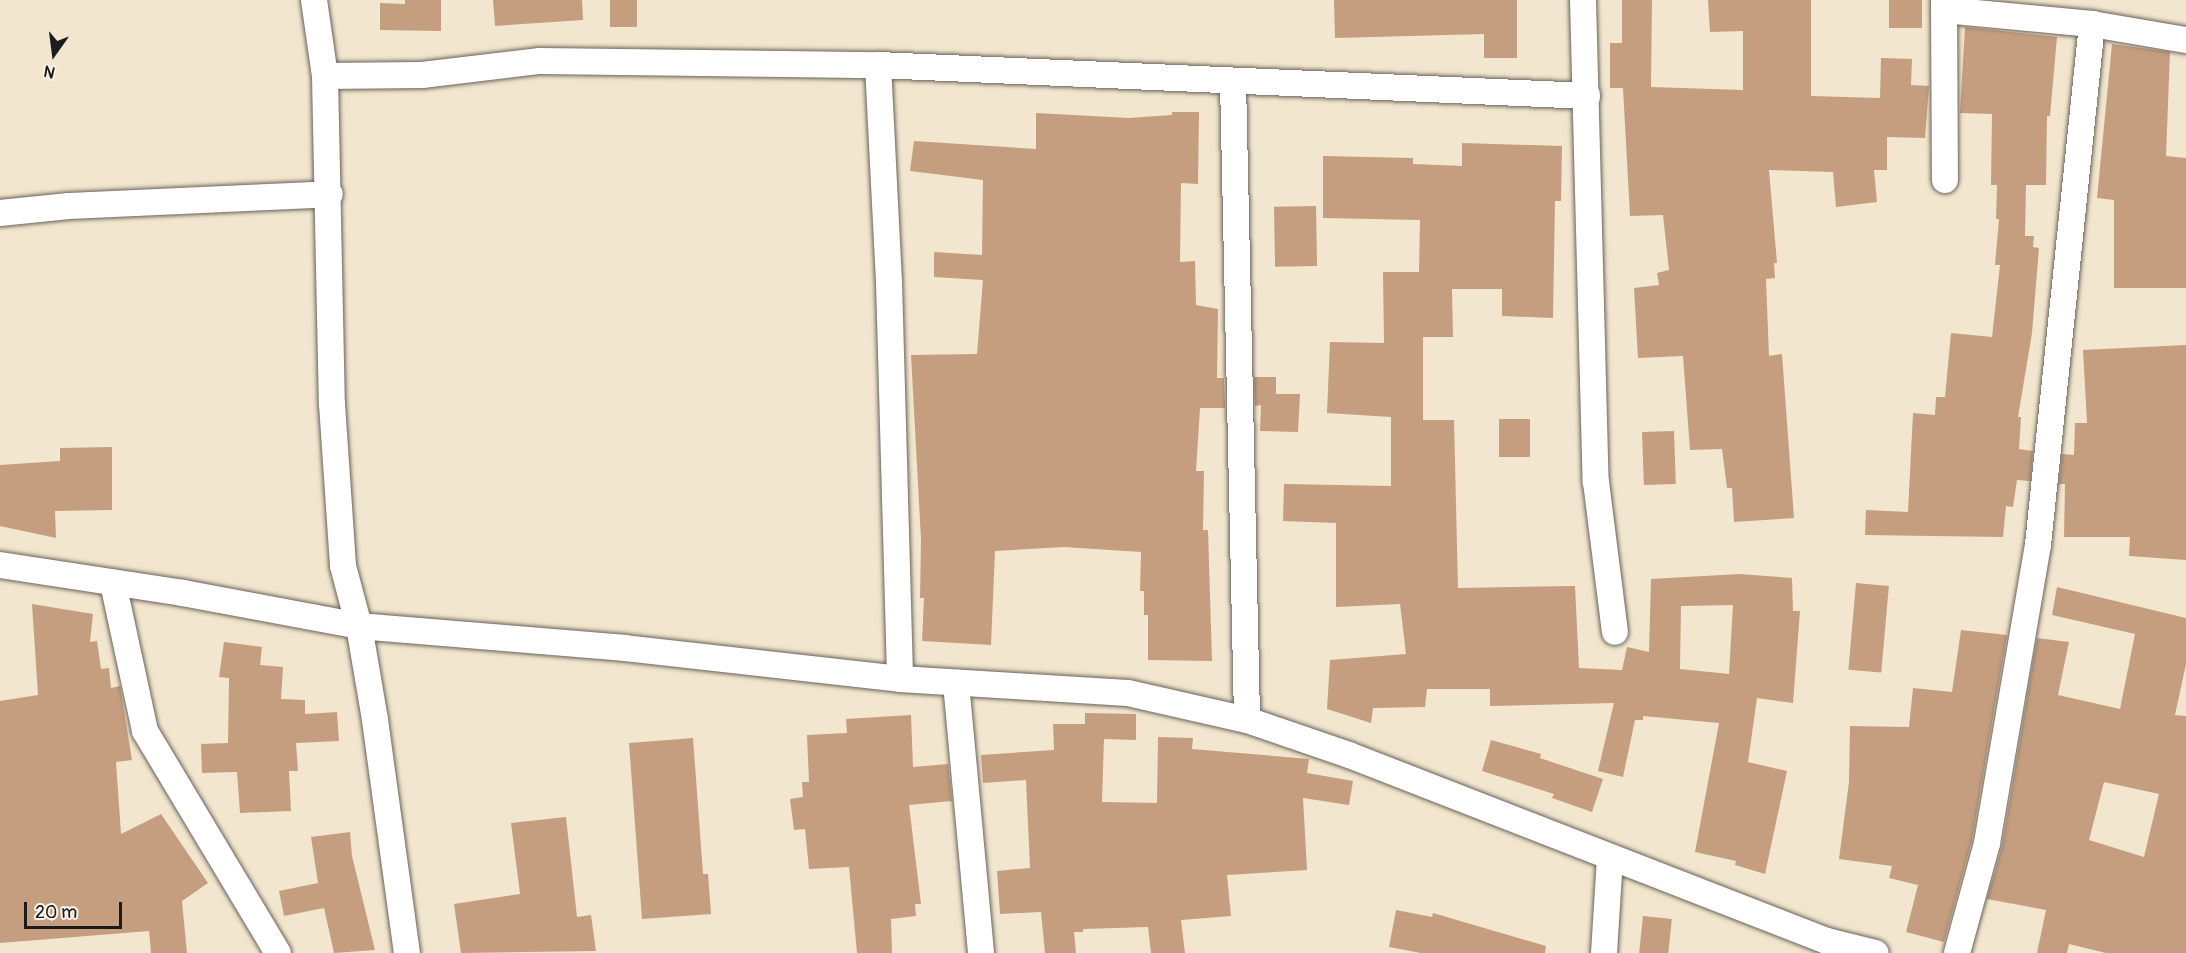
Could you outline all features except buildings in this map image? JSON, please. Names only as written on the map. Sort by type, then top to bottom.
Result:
[{"type":"street","points":[[314,0],[325,76],[330,194],[332,404],[343,566],[359,626],[407,953]]},
{"type":"street","points":[[1582,0],[1587,96],[1596,482],[1615,632]]},
{"type":"street","points":[[1945,180],[1944,5],[2092,24],[2186,40]]},
{"type":"street","points":[[1958,953],[1987,843],[2038,545],[2092,24]]},
{"type":"street","points":[[325,76],[422,75],[540,61],[878,65],[1587,96]]},
{"type":"street","points":[[878,65],[889,282],[900,679]]},
{"type":"street","points":[[1233,81],[1247,720]]},
{"type":"street","points":[[0,213],[69,206],[330,194]]},
{"type":"street","points":[[0,565],[113,582],[359,626],[625,648],[900,679],[1128,693],[1247,720],[1454,794],[1610,858],[1827,941],[1876,953]]},
{"type":"street","points":[[113,582],[145,731],[278,953]]},
{"type":"street","points":[[956,683],[981,953]]},
{"type":"street","points":[[1604,953],[1610,858]]}]
